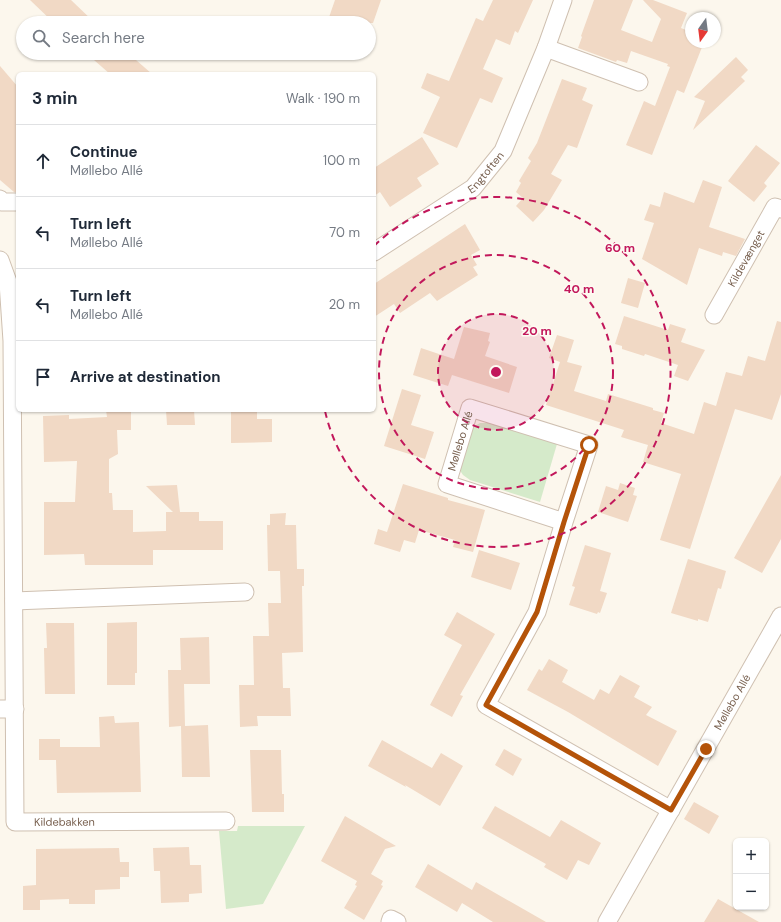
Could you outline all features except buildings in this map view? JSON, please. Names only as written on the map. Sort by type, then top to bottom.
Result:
[{"type":"street","name":"Engtoften","points":[[376,251],[473,188],[503,151],[546,48],[563,0]]},
{"type":"street","points":[[546,48],[639,82]]},
{"type":"street","points":[[0,199],[2,202],[16,202]]},
{"type":"street","name":"Kildevænget","points":[[714,316],[775,207],[781,209]]},
{"type":"street","name":"Kildebakken","points":[[0,260],[8,282],[15,341],[7,485],[14,601],[7,709],[15,822],[226,821]]},
{"type":"street","name":"Møllebo Allé","points":[[564,522],[447,484],[470,408],[589,445],[537,612],[486,705],[671,810]]},
{"type":"street","points":[[14,601],[245,592]]},
{"type":"street","name":"Møllebo Allé","points":[[607,922],[781,616]]},
{"type":"street","points":[[390,922],[391,918],[397,922]]},
{"type":"green space","points":[[480,423],[488,423],[557,444],[540,502],[470,480],[463,475],[459,469],[473,427]]},
{"type":"green space","points":[[238,826],[305,826],[263,904],[226,909],[219,831],[237,831]]},
{"type":"route","points":[[589,445],[537,612],[486,705],[671,810],[706,749]]}]
